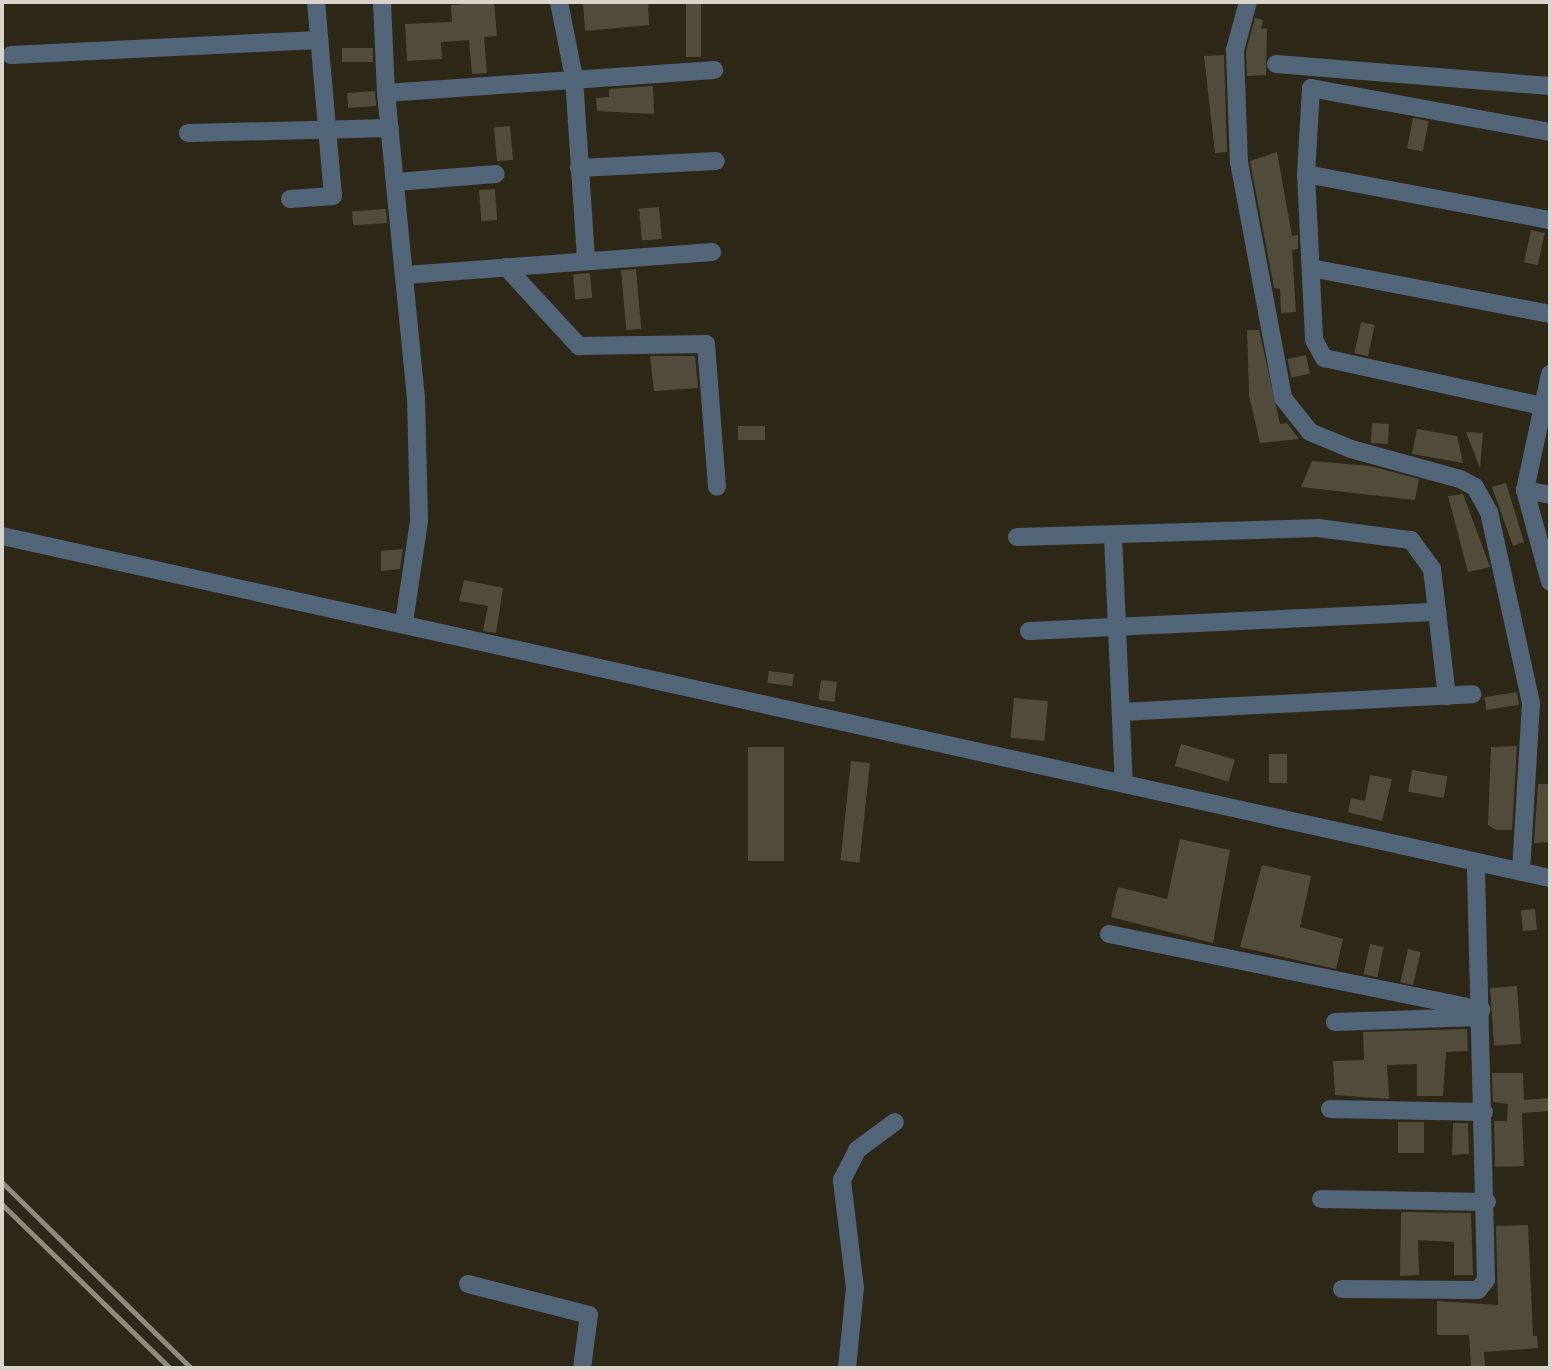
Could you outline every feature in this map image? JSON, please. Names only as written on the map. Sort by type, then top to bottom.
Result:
[{"type":"street","points":[[290,200],[333,196],[316,2]]},
{"type":"street","points":[[383,2],[386,93],[406,275],[419,521],[404,623]]},
{"type":"street","points":[[559,2],[574,78],[586,258]]},
{"type":"street","points":[[1248,2],[1235,50],[1239,162],[1283,398],[1310,432],[1351,449],[1460,479],[1475,487],[1489,512],[1531,703],[1521,872]]},
{"type":"street","points":[[11,55],[319,40]]},
{"type":"street","points":[[1276,64],[1550,86]]},
{"type":"street","points":[[1312,67],[1306,174],[1314,340],[1324,358],[1547,407]]},
{"type":"street","points":[[386,93],[714,70]]},
{"type":"street","points":[[1311,88],[1550,132]]},
{"type":"street","points":[[188,133],[390,128]]},
{"type":"street","points":[[579,168],[716,162]]},
{"type":"street","points":[[396,182],[496,174]]},
{"type":"street","points":[[1306,174],[1550,220]]},
{"type":"street","points":[[406,275],[586,258],[712,252]]},
{"type":"street","points":[[506,267],[579,346],[706,344],[717,487]]},
{"type":"street","points":[[1311,268],[1550,314]]},
{"type":"street","points":[[1550,374],[1547,407],[1525,489],[1550,582]]},
{"type":"street","points":[[1525,489],[1550,495]]},
{"type":"street","points":[[1017,537],[1318,528],[1394,534],[1422,549],[1438,612],[1447,696]]},
{"type":"street","points":[[2,536],[1124,783],[1521,872],[1550,883]]},
{"type":"street","points":[[1113,536],[1124,783]]},
{"type":"street","points":[[1029,631],[1438,612]]},
{"type":"street","points":[[1121,712],[1473,694]]},
{"type":"street","points":[[1342,1289],[1478,1290],[1489,1267],[1476,862]]},
{"type":"street","points":[[1109,934],[1481,1014]]},
{"type":"street","points":[[1335,1022],[1481,1014]]},
{"type":"street","points":[[1330,1109],[1484,1112]]},
{"type":"street","points":[[847,1368],[855,1288],[842,1180],[857,1150],[895,1122]]},
{"type":"street","points":[[1321,1199],[1487,1202]]},
{"type":"street","points":[[468,1284],[589,1315],[582,1368]]},
{"type":"building","points":[[494,2],[497,36],[484,37],[487,73],[472,74],[469,40],[441,42],[442,59],[407,61],[405,24],[452,22],[451,5]]},
{"type":"building","points":[[583,2],[648,2],[649,25],[585,31]]},
{"type":"building","points":[[686,2],[701,2],[701,57],[686,57]]},
{"type":"building","points":[[1255,18],[1263,20],[1261,29],[1267,28],[1266,75],[1247,76],[1246,51]]},
{"type":"building","points":[[342,48],[373,48],[373,62],[342,62]]},
{"type":"building","points":[[1224,55],[1227,152],[1215,153],[1204,56]]},
{"type":"building","points":[[653,86],[654,114],[597,111],[596,98],[609,97],[609,89]]},
{"type":"building","points":[[375,91],[376,106],[348,108],[347,93]]},
{"type":"building","points":[[1413,118],[1429,121],[1423,151],[1407,148]]},
{"type":"building","points":[[510,126],[513,160],[497,161],[494,127]]},
{"type":"building","points":[[1277,152],[1292,236],[1298,235],[1298,249],[1292,250],[1296,312],[1281,313],[1280,289],[1274,288],[1250,161]]},
{"type":"building","points":[[495,189],[497,220],[481,221],[479,190]]},
{"type":"building","points":[[659,207],[662,239],[642,241],[639,209]]},
{"type":"building","points":[[386,209],[387,223],[353,225],[352,211]]},
{"type":"building","points":[[1531,230],[1545,233],[1538,265],[1524,262]]},
{"type":"building","points":[[636,269],[641,329],[626,330],[621,270]]},
{"type":"building","points":[[590,273],[592,298],[575,299],[573,274]]},
{"type":"building","points":[[1361,322],[1375,325],[1368,356],[1354,353]]},
{"type":"building","points":[[1247,330],[1259,330],[1280,424],[1287,423],[1299,439],[1260,443],[1249,395]]},
{"type":"building","points":[[1306,355],[1310,374],[1291,378],[1287,359]]},
{"type":"building","points":[[650,356],[695,356],[698,388],[654,391]]},
{"type":"building","points":[[1372,423],[1389,424],[1388,444],[1371,443]]},
{"type":"building","points":[[738,426],[765,426],[765,440],[738,440]]},
{"type":"building","points":[[1417,429],[1457,436],[1463,463],[1412,454]]},
{"type":"building","points":[[1466,432],[1483,433],[1480,468]]},
{"type":"building","points":[[1312,461],[1370,466],[1419,479],[1415,500],[1301,487]]},
{"type":"building","points":[[1506,483],[1524,542],[1513,546],[1492,487]]},
{"type":"building","points":[[1463,494],[1490,567],[1468,572],[1448,496]]},
{"type":"building","points":[[403,549],[400,569],[381,571],[381,551]]},
{"type":"building","points":[[464,580],[503,588],[496,633],[483,631],[488,606],[459,601]]},
{"type":"building","points":[[769,671],[794,674],[792,686],[768,683]]},
{"type":"building","points":[[821,680],[837,682],[834,702],[819,700]]},
{"type":"building","points":[[1517,692],[1519,705],[1486,710],[1484,697]]},
{"type":"building","points":[[1014,698],[1048,701],[1044,741],[1011,738]]},
{"type":"building","points":[[1181,744],[1235,759],[1228,782],[1175,766]]},
{"type":"building","points":[[1517,746],[1512,830],[1496,830],[1488,825],[1491,747]]},
{"type":"building","points":[[748,747],[784,747],[784,861],[748,861]]},
{"type":"building","points":[[1269,754],[1287,754],[1287,783],[1269,783]]},
{"type":"building","points":[[851,761],[870,763],[859,862],[841,860]]},
{"type":"building","points":[[1412,770],[1447,776],[1444,798],[1408,792]]},
{"type":"building","points":[[1370,775],[1392,779],[1382,821],[1348,812],[1351,798],[1365,801]]},
{"type":"building","points":[[1538,784],[1550,784],[1550,842],[1534,843]]},
{"type":"building","points":[[1180,839],[1230,850],[1213,943],[1111,917],[1118,887],[1167,899]]},
{"type":"building","points":[[1262,865],[1311,876],[1300,927],[1343,939],[1336,969],[1240,947]]},
{"type":"building","points":[[1535,909],[1537,930],[1523,931],[1521,910]]},
{"type":"building","points":[[1370,944],[1384,947],[1377,977],[1364,974]]},
{"type":"building","points":[[1408,949],[1421,952],[1413,985],[1400,982]]},
{"type":"building","points":[[1517,986],[1521,1044],[1494,1046],[1490,988]]},
{"type":"building","points":[[1467,1029],[1468,1051],[1446,1052],[1443,1096],[1417,1096],[1417,1064],[1387,1065],[1389,1099],[1335,1095],[1333,1061],[1364,1060],[1363,1032]]},
{"type":"building","points":[[1492,1073],[1523,1073],[1524,1100],[1550,1098],[1550,1111],[1522,1113],[1524,1166],[1495,1167],[1494,1121],[1507,1121],[1508,1104],[1493,1102]]},
{"type":"building","points":[[1398,1122],[1424,1122],[1424,1153],[1398,1153]]},
{"type":"building","points":[[1453,1123],[1468,1123],[1469,1154],[1452,1155]]},
{"type":"building","points":[[1401,1212],[1471,1213],[1473,1275],[1454,1275],[1454,1242],[1418,1240],[1419,1275],[1400,1276]]},
{"type":"building","points":[[1528,1225],[1533,1336],[1537,1336],[1538,1348],[1484,1352],[1485,1366],[1471,1367],[1469,1335],[1437,1335],[1437,1301],[1498,1305],[1496,1226]]},
{"type":"railway","points":[[2,1182],[191,1368]]},
{"type":"railway","points":[[2,1204],[170,1368]]}]
